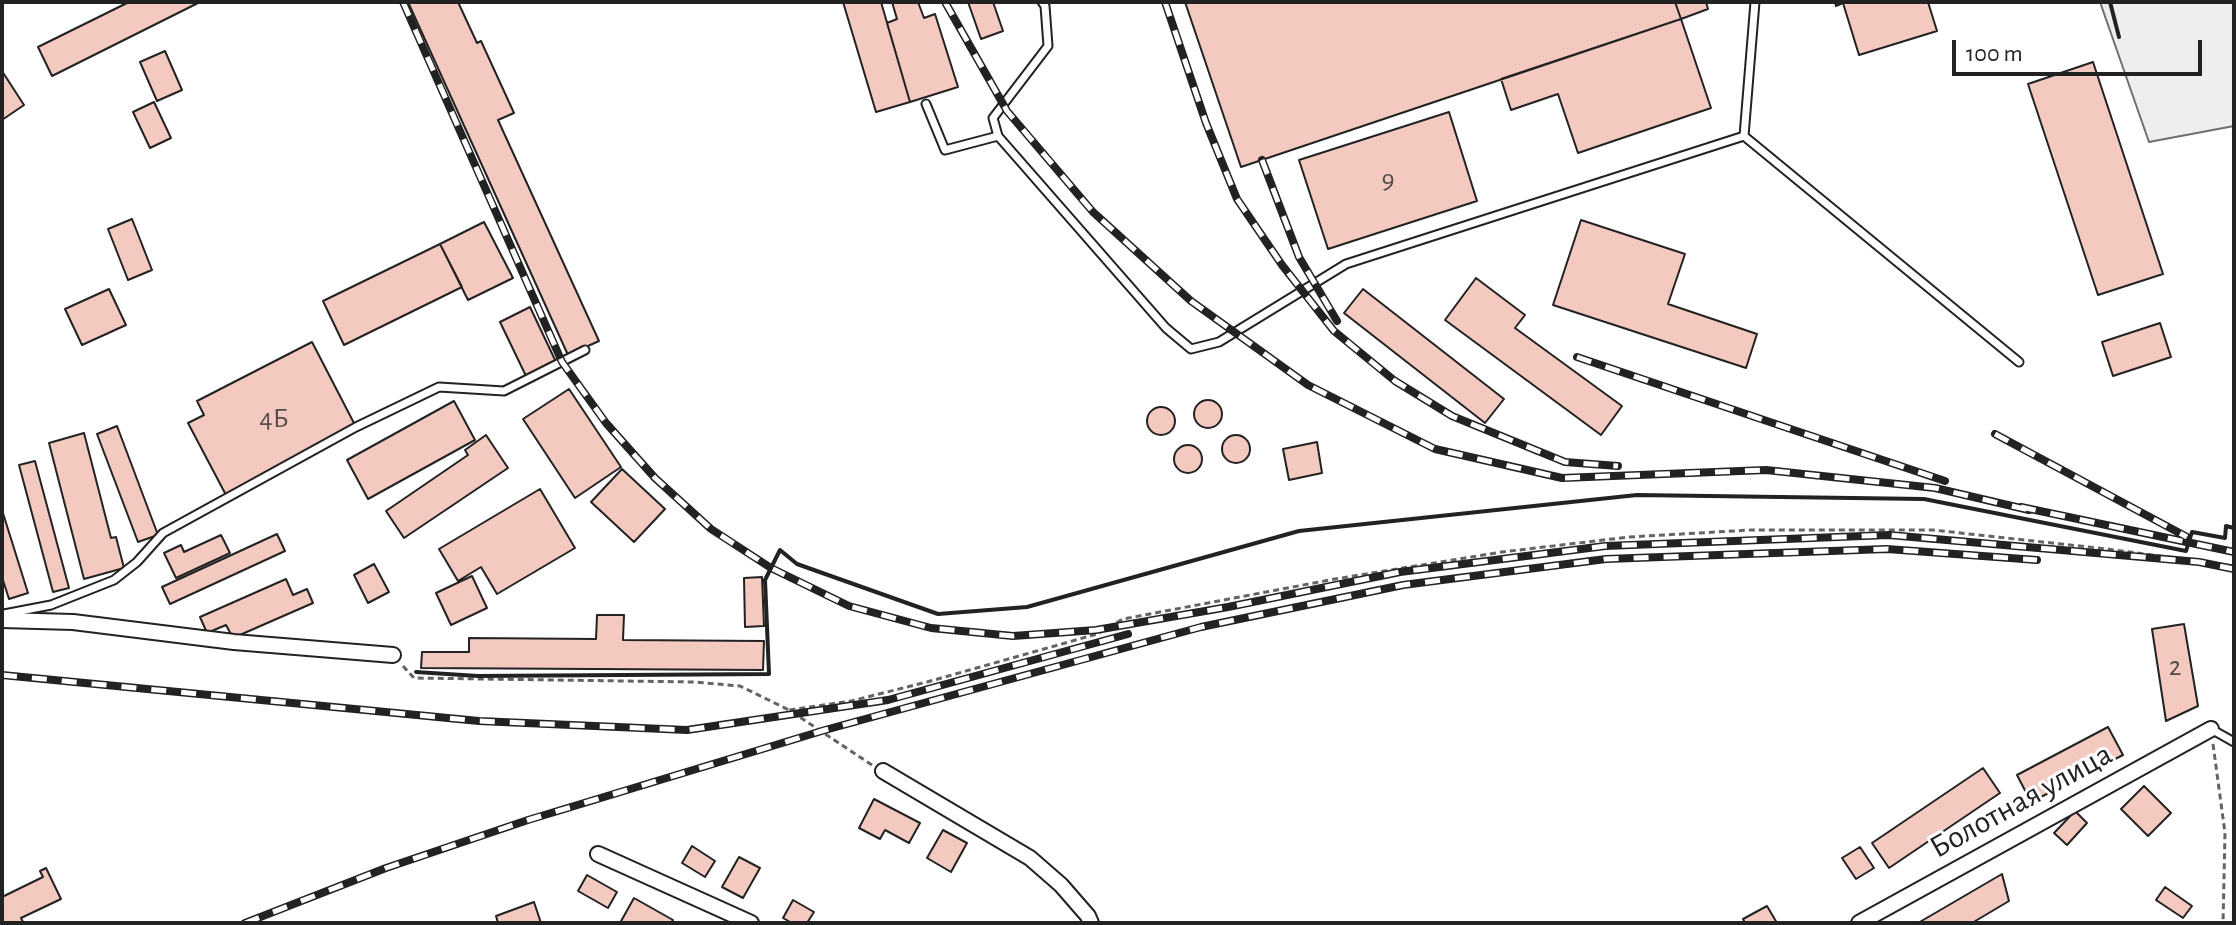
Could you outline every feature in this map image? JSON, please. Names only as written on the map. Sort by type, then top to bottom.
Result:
[{"type":"street","points":[[2,617],[73,622],[234,642],[393,655]]},
{"type":"street","name":"Болотная улица","points":[[1859,923],[2211,729]]},
{"type":"street","points":[[883,771],[1030,858],[1061,885],[1091,923]]},
{"type":"street","points":[[598,854],[751,923]]},
{"type":"lane","points":[[1042,2],[1045,6],[1048,46],[993,118],[998,136],[1166,328],[1191,349],[1219,342],[1346,264],[1744,136]]},
{"type":"lane","points":[[1744,136],[1755,2]]},
{"type":"lane","points":[[926,104],[945,150],[998,136]]},
{"type":"lane","points":[[1744,136],[2019,362]]},
{"type":"lane","points":[[2,617],[51,605],[114,580],[137,562],[163,533],[356,427],[439,387],[504,391],[585,350]]},
{"type":"lane","points":[[2211,729],[2234,742]]},
{"type":"path","points":[[789,710],[851,701],[927,682],[1097,634],[1123,619],[1456,559],[1629,537],[1751,530],[1933,530],[2234,566]]},
{"type":"path","points":[[393,655],[414,678],[694,682],[740,686],[789,710],[883,771]]},
{"type":"path","points":[[2211,729],[2225,833],[2223,923]]},
{"type":"shaded area","points":[[2100,2],[2234,2],[2234,126],[2149,142]]},
{"type":"building","points":[[126,2],[200,2],[52,76],[38,47]]},
{"type":"building","points":[[408,2],[458,2],[477,43],[481,41],[514,113],[498,120],[599,341],[568,355]]},
{"type":"building","points":[[843,2],[881,2],[910,102],[876,112]]},
{"type":"building","points":[[892,2],[918,2],[924,18],[935,14],[958,87],[910,102],[887,23],[897,19]]},
{"type":"building","points":[[968,2],[993,2],[1003,31],[981,39]]},
{"type":"building","points":[[1185,2],[1675,2],[1681,19],[1241,167]]},
{"type":"building","points":[[1675,2],[1706,2],[1708,9],[1681,19]]},
{"type":"building","points":[[1835,2],[1928,2],[1937,31],[1859,55],[1843,3],[1836,6]]},
{"type":"building","points":[[1681,19],[1711,108],[1578,153],[1558,94],[1511,110],[1501,79]]},
{"type":"building","points":[[165,51],[182,90],[157,101],[140,62]]},
{"type":"building","points":[[2093,62],[2163,274],[2098,295],[2028,84]]},
{"type":"building","points":[[2,71],[24,105],[2,120]]},
{"type":"building","points":[[154,102],[171,138],[150,148],[133,112]]},
{"type":"building","points":[[1449,112],[1477,201],[1328,249],[1299,160]]},
{"type":"building","points":[[132,219],[152,270],[128,280],[108,229]]},
{"type":"building","points":[[1581,220],[1685,254],[1668,304],[1757,334],[1746,368],[1553,305]]},
{"type":"building","points":[[484,222],[513,278],[468,300],[440,244]]},
{"type":"building","points":[[440,244],[462,287],[344,345],[323,301]]},
{"type":"building","points":[[1476,278],[1525,315],[1515,328],[1622,406],[1601,435],[1445,320]]},
{"type":"building","points":[[109,289],[126,325],[82,345],[65,309]]},
{"type":"building","points":[[1363,289],[1504,399],[1485,423],[1344,313]]},
{"type":"building","points":[[530,307],[556,362],[526,376],[500,322]]},
{"type":"building","points":[[2160,323],[2171,357],[2113,376],[2102,342]]},
{"type":"building","points":[[312,342],[356,427],[226,495],[188,423],[204,415],[197,401]]},
{"type":"building","points":[[569,389],[621,467],[575,498],[523,419]]},
{"type":"building","points":[[1208,400],[1218,404],[1222,414],[1218,424],[1208,428],[1198,424],[1194,414],[1198,404]]},
{"type":"building","points":[[454,401],[475,440],[368,499],[347,460]]},
{"type":"building","points":[[1161,407],[1171,411],[1175,421],[1171,431],[1161,435],[1151,431],[1147,421],[1151,411]]},
{"type":"building","points":[[117,426],[158,535],[138,542],[97,434]]},
{"type":"building","points":[[84,433],[111,538],[116,537],[124,568],[84,579],[49,443]]},
{"type":"building","points":[[486,435],[508,468],[404,538],[386,511],[468,455],[465,450]]},
{"type":"building","points":[[1236,435],[1246,439],[1250,449],[1246,459],[1236,463],[1226,459],[1222,449],[1226,439]]},
{"type":"building","points":[[1317,442],[1322,473],[1289,480],[1283,449]]},
{"type":"building","points":[[1188,445],[1198,449],[1202,459],[1198,469],[1188,473],[1178,469],[1174,459],[1178,449]]},
{"type":"building","points":[[35,461],[69,588],[53,592],[19,465]]},
{"type":"building","points":[[622,469],[665,509],[634,542],[591,502]]},
{"type":"building","points":[[540,489],[575,548],[497,594],[481,567],[458,581],[439,549]]},
{"type":"building","points":[[2,510],[28,593],[9,599],[2,577]]},
{"type":"building","points":[[277,534],[285,551],[170,604],[162,587]]},
{"type":"building","points":[[221,535],[230,553],[176,578],[164,553],[181,545],[184,552]]},
{"type":"building","points":[[374,564],[389,592],[368,603],[354,575]]},
{"type":"building","points":[[472,576],[487,608],[451,625],[436,593]]},
{"type":"building","points":[[762,577],[764,626],[745,627],[744,578]]},
{"type":"building","points":[[286,579],[293,595],[307,589],[313,603],[233,638],[226,625],[207,633],[200,617]]},
{"type":"building","points":[[597,615],[624,615],[623,640],[764,641],[763,670],[421,668],[422,652],[469,652],[469,638],[596,639]]},
{"type":"building","points":[[2184,624],[2198,706],[2166,721],[2152,629]]},
{"type":"building","points":[[2108,727],[2123,755],[2031,802],[2017,775]]},
{"type":"building","points":[[1983,768],[2000,793],[1889,868],[1872,843]]},
{"type":"building","points":[[2144,786],[2171,813],[2148,836],[2121,809]]},
{"type":"building","points":[[874,799],[920,823],[909,843],[885,830],[880,839],[859,828]]},
{"type":"building","points":[[2075,811],[2087,823],[2067,845],[2054,833]]},
{"type":"building","points":[[943,830],[967,843],[951,872],[927,858]]},
{"type":"building","points":[[692,846],[715,861],[705,877],[682,863]]},
{"type":"building","points":[[1860,847],[1874,868],[1856,879],[1842,858]]},
{"type":"building","points":[[739,857],[760,868],[743,898],[722,887]]},
{"type":"building","points":[[46,868],[61,899],[21,918],[21,923],[2,923],[2,897],[43,877],[40,871]]},
{"type":"building","points":[[2002,874],[2009,901],[1972,923],[1918,923]]},
{"type":"building","points":[[587,875],[617,892],[608,908],[578,891]]},
{"type":"building","points":[[2165,887],[2192,906],[2183,918],[2156,900]]},
{"type":"building","points":[[634,898],[673,920],[671,923],[620,923]]},
{"type":"building","points":[[793,900],[814,912],[807,923],[792,923],[783,918]]},
{"type":"building","points":[[534,902],[541,923],[498,923],[496,916]]},
{"type":"building","points":[[1767,906],[1777,923],[1745,923],[1743,919]]},
{"type":"railway","points":[[403,2],[562,362],[606,423],[655,478],[711,529],[771,568],[849,606],[931,628],[1013,636],[1096,630],[1400,572],[1605,546],[1889,535],[2199,562],[2234,569]]},
{"type":"railway","points":[[945,2],[1007,111],[1093,212],[1191,301],[1308,385],[1435,449],[1562,478],[1766,470],[1935,488],[2029,510]]},
{"type":"railway","points":[[1165,2],[1206,123],[1237,199],[1282,265],[1334,331],[1395,381],[1452,416],[1565,462],[1618,466]]},
{"type":"railway","points":[[1262,160],[1299,257],[1337,321]]},
{"type":"railway","points":[[1577,357],[1945,481]]},
{"type":"railway","points":[[1995,434],[2187,537]]},
{"type":"railway","points":[[2021,507],[2234,552]]},
{"type":"railway","points":[[245,923],[386,868],[528,820],[825,730],[1201,627],[1403,585],[1606,559],[1887,549],[2037,560]]},
{"type":"railway","points":[[2,675],[479,721],[687,730],[888,700],[1128,634]]},
{"type":"wall","points":[[2110,2],[2119,37]]},
{"type":"wall","points":[[416,672],[478,676],[769,674],[765,580],[780,550],[797,564],[938,614],[1027,607],[1299,531],[1637,495],[1924,499],[2186,551],[2192,532],[2225,538],[2226,526],[2234,528]]}]
